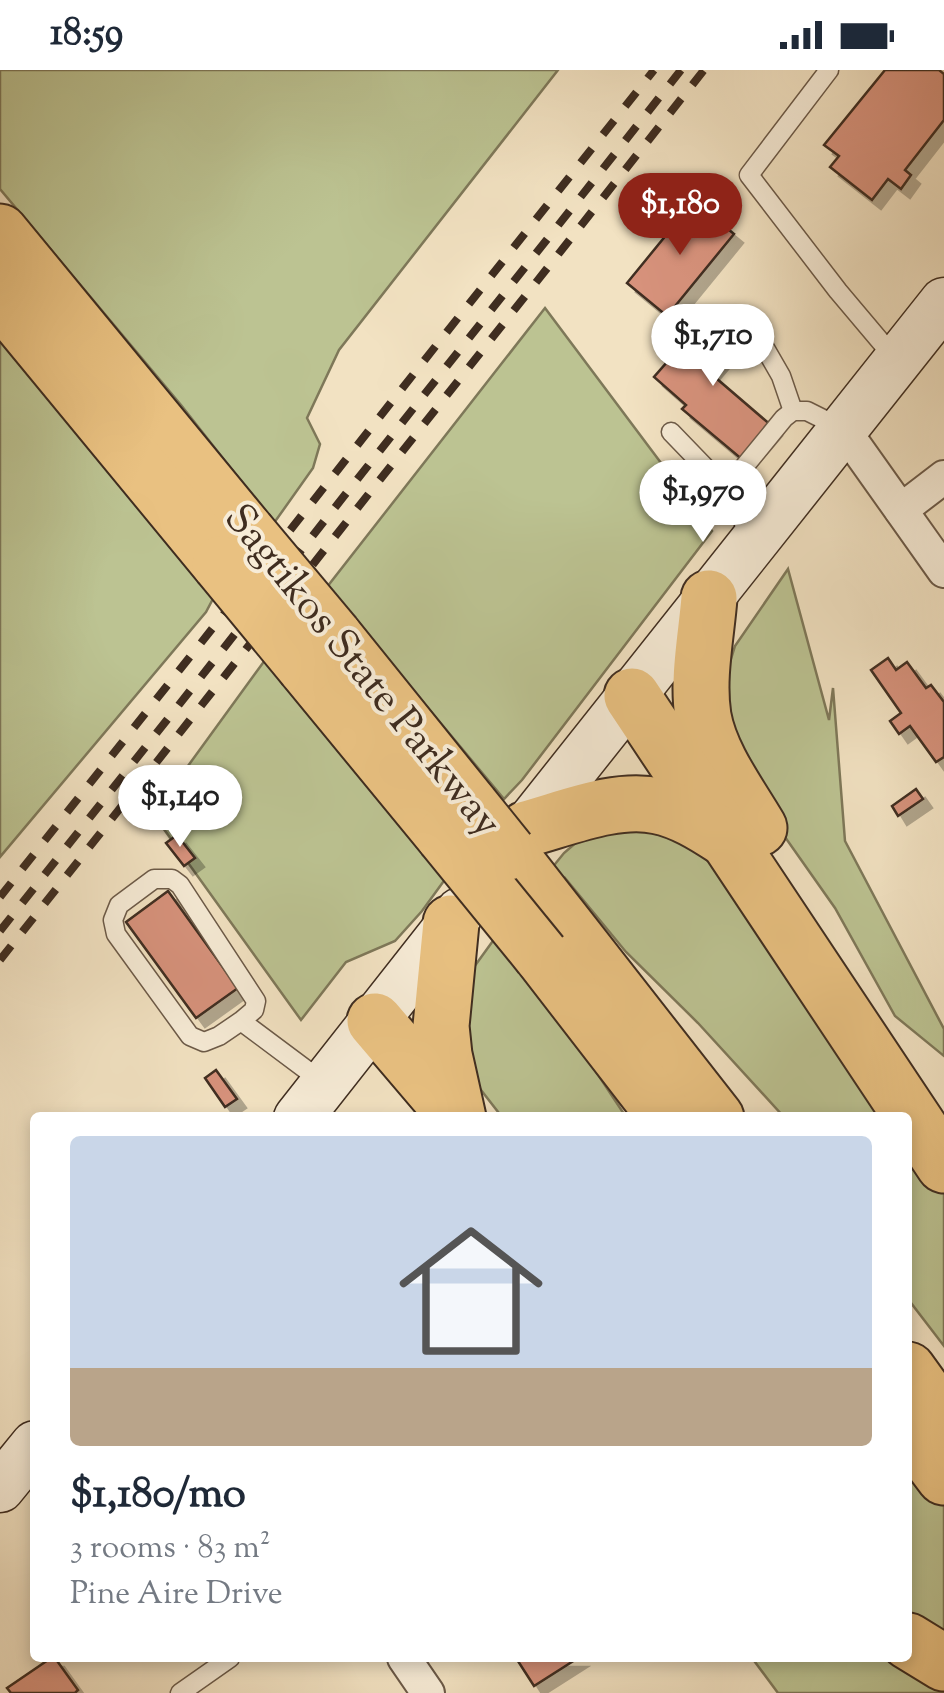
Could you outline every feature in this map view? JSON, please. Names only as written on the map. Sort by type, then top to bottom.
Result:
[{"type":"highway","name":"Sagtikos State Parkway","points":[[0,232],[234,548],[556,944],[710,1112]]},
{"type":"highway","name":"Sagtikos State Parkway","points":[[0,297],[234,548]]},
{"type":"highway","points":[[710,598],[702,680],[703,716],[744,839],[911,1112]]},
{"type":"highway","points":[[639,687],[744,839],[944,1108]]},
{"type":"highway","points":[[526,829],[608,807],[644,804],[688,816],[744,839]]},
{"type":"highway","points":[[451,923],[441,1026],[457,1112]]},
{"type":"highway","name":"Sagtikos State Parkway","points":[[556,944],[663,1112]]},
{"type":"highway","points":[[338,1067],[407,1112]]},
{"type":"highway","points":[[338,1067],[444,1112]]},
{"type":"highway","points":[[912,1113],[944,1165]]},
{"type":"highway","points":[[912,1334],[944,1371]]},
{"type":"highway","points":[[912,1376],[944,1420]]},
{"type":"highway","points":[[912,1434],[944,1477]]},
{"type":"highway","points":[[912,1643],[944,1663]]},
{"type":"street","points":[[338,1067],[944,302]]},
{"type":"street","points":[[844,430],[944,571]]},
{"type":"street","points":[[901,510],[944,477]]},
{"type":"street","points":[[0,1488],[30,1452]]},
{"type":"street","points":[[407,1662],[428,1693]]},
{"type":"lane","points":[[829,70],[750,174],[897,362]]},
{"type":"lane","points":[[748,317],[782,376],[792,411]]},
{"type":"lane","points":[[726,488],[792,411],[807,411],[844,430]]},
{"type":"lane","points":[[671,432],[726,488],[736,512],[757,539]]},
{"type":"lane","points":[[154,879],[172,879],[180,885],[256,1002],[254,1010],[241,1021],[204,1042],[190,1036],[116,934],[114,920],[119,905],[154,879]]},
{"type":"lane","points":[[241,1021],[338,1067]]},
{"type":"lane","points":[[180,1693],[224,1662]]},
{"type":"green space","points":[[0,70],[558,70],[339,350],[307,418],[320,444],[313,468],[274,523],[0,189]]},
{"type":"green space","points":[[545,308],[712,531],[504,799],[327,587]]},
{"type":"green space","points":[[0,331],[215,595],[206,612],[0,857]]},
{"type":"green space","points":[[788,569],[829,720],[833,688],[845,841],[944,1029],[944,1056],[895,1016],[835,908],[749,786],[724,690],[727,672],[735,646]]},
{"type":"green space","points":[[268,656],[446,878],[395,941],[346,962],[301,1020],[153,814]]},
{"type":"green space","points":[[615,824],[710,847],[892,1112],[779,1112],[626,952],[565,878],[508,953],[550,1002],[623,1112],[498,1112],[467,1072],[464,1008],[474,967],[564,853],[579,840]]},
{"type":"green space","points":[[912,1142],[944,1190],[944,1346],[912,1304]]},
{"type":"green space","points":[[912,1465],[944,1506],[944,1648],[912,1627]]},
{"type":"green space","points":[[912,1660],[944,1678],[944,1693],[778,1693],[755,1662]]},
{"type":"building","points":[[885,70],[939,70],[944,74],[944,120],[905,170],[911,175],[901,189],[888,179],[872,200],[830,167],[839,156],[824,145]]},
{"type":"building","points":[[694,201],[734,234],[667,316],[627,283]]},
{"type":"building","points":[[710,313],[739,337],[709,372],[773,427],[744,461],[682,409],[686,405],[654,377]]},
{"type":"building","points":[[888,658],[896,670],[907,662],[926,688],[931,685],[944,702],[944,757],[936,762],[910,726],[899,734],[890,721],[901,713],[871,670]]},
{"type":"building","points":[[916,789],[923,799],[898,816],[892,806]]},
{"type":"building","points":[[177,835],[195,858],[184,866],[166,843]]},
{"type":"building","points":[[168,891],[238,988],[196,1018],[126,922]]},
{"type":"building","points":[[216,1070],[237,1099],[225,1107],[205,1078]]},
{"type":"building","points":[[45,1662],[58,1662],[78,1690],[11,1693],[7,1688]]},
{"type":"building","points":[[519,1662],[572,1662],[534,1686]]},
{"type":"railway","points":[[0,897],[654,70]]},
{"type":"railway","points":[[0,931],[681,70]]},
{"type":"railway","points":[[0,960],[704,70]]}]
